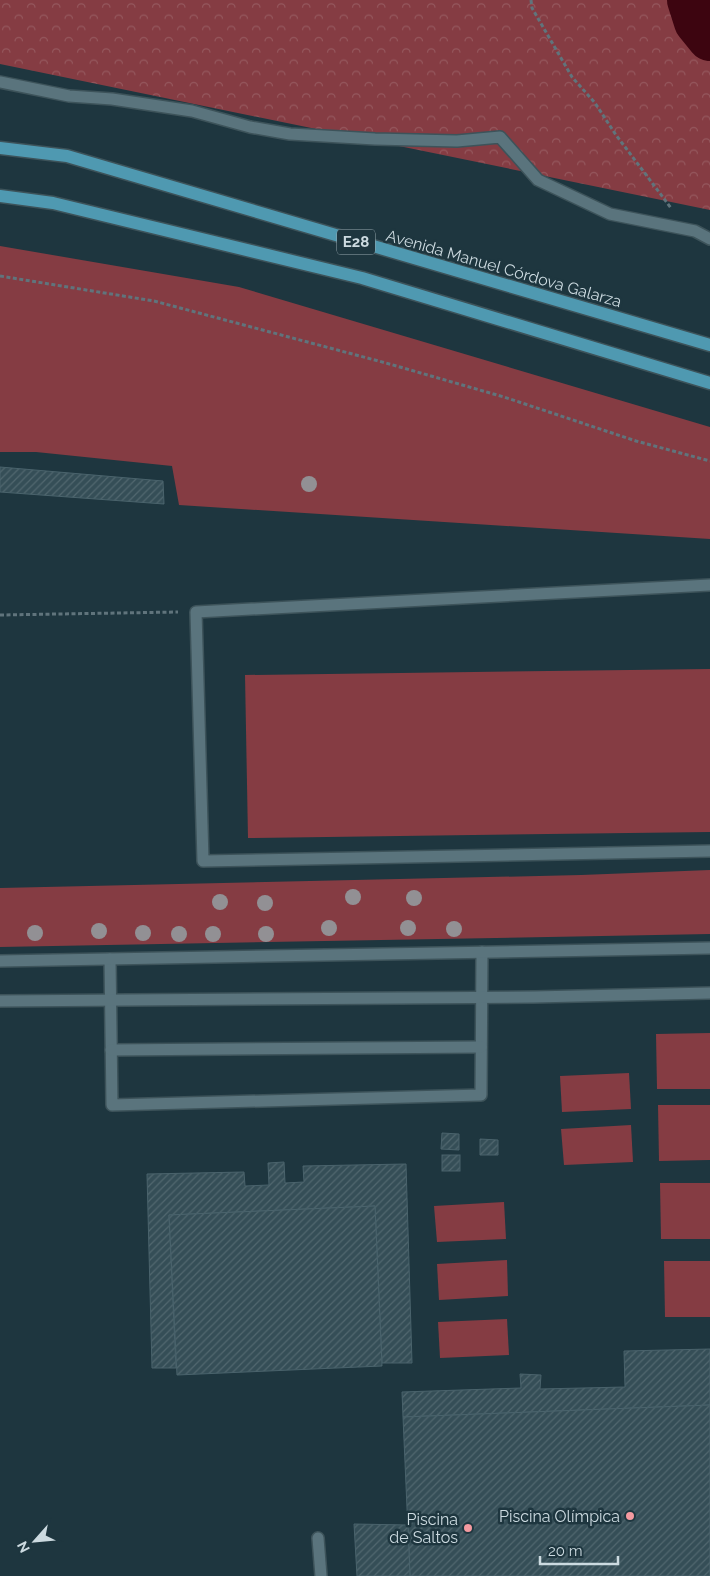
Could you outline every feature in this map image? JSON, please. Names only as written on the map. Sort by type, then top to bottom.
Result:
[{"type":"main road","name":"Avenida Manuel Córdova Galarza","points":[[0,148],[67,156],[710,345]]},
{"type":"main road","name":"E28","points":[[0,196],[53,203],[362,278],[710,383]]},
{"type":"lane","points":[[0,82],[69,96],[112,99],[192,111],[250,127],[290,134],[457,141],[500,137],[538,180],[610,214],[695,231],[710,239]]},
{"type":"lane","points":[[710,585],[196,612],[203,861],[710,851]]},
{"type":"lane","points":[[0,961],[710,948]]},
{"type":"lane","points":[[110,959],[112,1105],[481,1095],[482,952]]},
{"type":"lane","points":[[0,1001],[710,993]]},
{"type":"lane","points":[[111,1050],[480,1048]]},
{"type":"lane","points":[[318,1538],[321,1576]]},
{"type":"path","points":[[531,0],[532,8],[572,77],[595,102],[616,134],[674,212],[695,231]]},
{"type":"path","points":[[0,276],[154,302],[386,363],[504,397],[636,440],[710,461]]},
{"type":"path","points":[[0,615],[196,612]]},
{"type":"green space","points":[[0,0],[710,0],[710,210],[0,64]]},
{"type":"green space","points":[[0,246],[239,287],[710,427],[710,539],[179,505],[172,466],[36,452],[0,452]]},
{"type":"green space","points":[[710,669],[710,832],[248,838],[245,675]]},
{"type":"green space","points":[[710,870],[710,934],[0,947],[0,888],[581,875]]},
{"type":"green space","points":[[710,1033],[710,1089],[657,1089],[656,1034]]},
{"type":"green space","points":[[629,1073],[631,1109],[562,1112],[560,1076]]},
{"type":"green space","points":[[658,1105],[710,1105],[710,1160],[659,1161]]},
{"type":"green space","points":[[631,1125],[633,1162],[564,1165],[561,1129]]},
{"type":"green space","points":[[660,1183],[710,1183],[710,1239],[661,1239]]},
{"type":"green space","points":[[504,1202],[506,1239],[437,1242],[434,1206]]},
{"type":"green space","points":[[507,1260],[508,1296],[439,1300],[437,1264]]},
{"type":"green space","points":[[664,1261],[710,1261],[710,1317],[665,1317]]},
{"type":"green space","points":[[507,1319],[509,1355],[440,1358],[438,1322]]},
{"type":"building","points":[[0,467],[163,481],[164,504],[0,492]]},
{"type":"building","points":[[442,1133],[459,1134],[459,1150],[441,1149]]},
{"type":"building","points":[[480,1139],[498,1140],[498,1155],[480,1155]]},
{"type":"building","points":[[442,1155],[460,1155],[460,1171],[442,1171]]},
{"type":"building","points":[[284,1162],[285,1183],[304,1182],[303,1166],[406,1164],[412,1363],[382,1363],[375,1206],[169,1215],[176,1368],[152,1368],[147,1174],[244,1172],[245,1186],[269,1185],[268,1163]]},
{"type":"building","points":[[375,1206],[382,1366],[177,1375],[169,1215]]},
{"type":"building","points":[[710,1349],[710,1405],[403,1417],[402,1392],[521,1388],[520,1374],[541,1375],[540,1389],[625,1387],[624,1351]]},
{"type":"building","points":[[710,1405],[710,1576],[410,1576],[403,1417]]},
{"type":"building","points":[[354,1524],[408,1525],[410,1576],[357,1576]]},
{"type":"waterway","points":[[690,0],[697,22],[710,38]]},
{"type":"place","name":"Piscina Olímpica","points":[[630,1516]]},
{"type":"place","name":"Piscina de Saltos","points":[[468,1528]]}]
